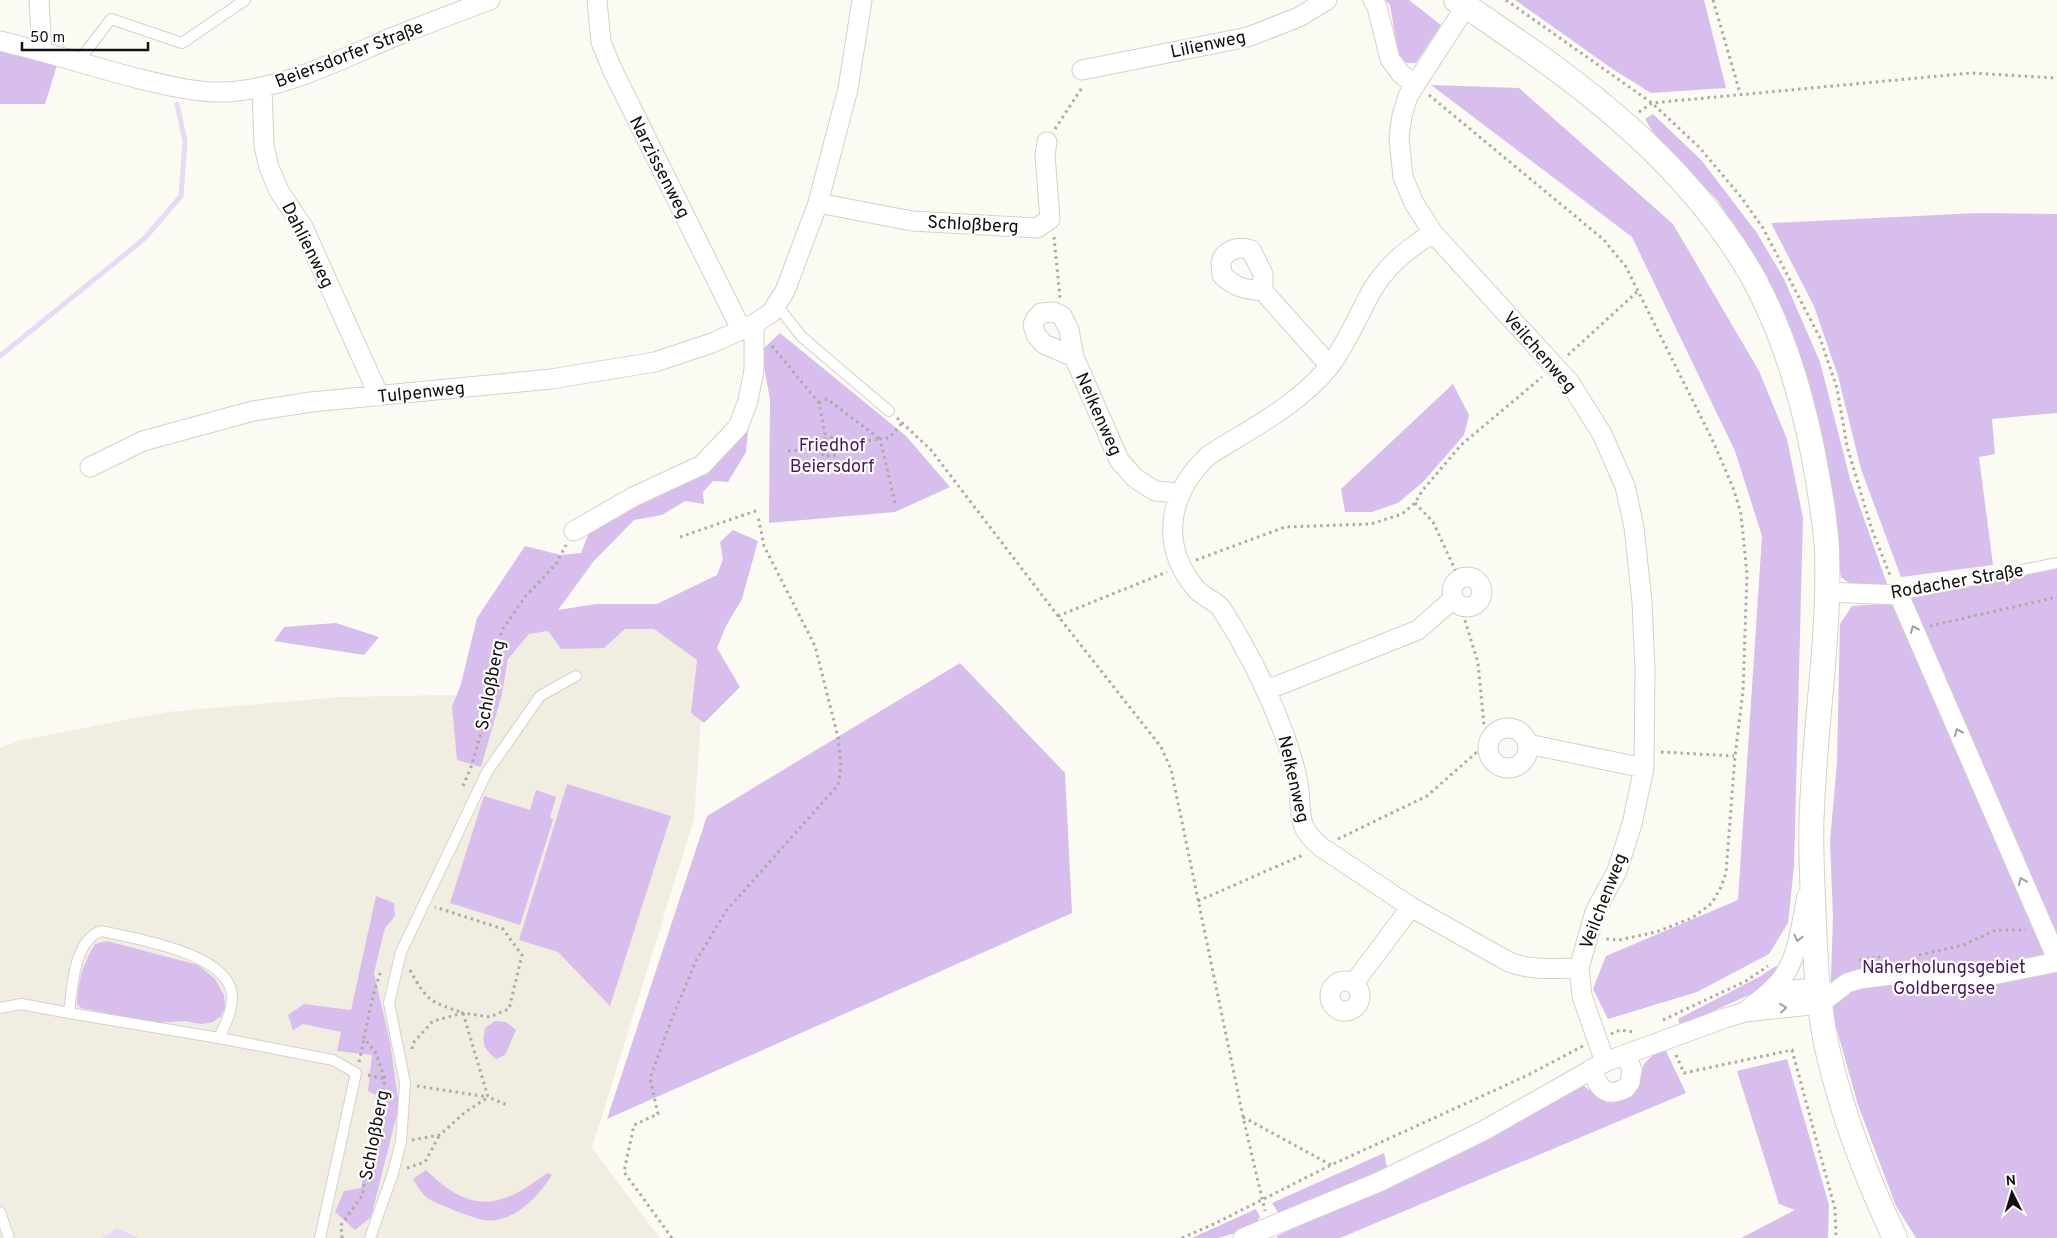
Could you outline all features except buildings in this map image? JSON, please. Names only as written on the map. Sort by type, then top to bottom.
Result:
[{"type":"street","points":[[39,0],[42,51]]},
{"type":"street","name":"Beiersdorfer Straße","points":[[0,41],[42,51],[77,63],[166,85],[215,92],[262,88],[324,67],[417,27],[490,0]]},
{"type":"street","name":"Narzissenweg","points":[[597,0],[601,42],[612,69],[748,327]]},
{"type":"street","points":[[574,531],[633,497],[702,465],[738,427],[748,401],[754,370],[748,327],[771,313],[785,291],[818,203],[848,89],[862,0]]},
{"type":"street","name":"Lilienweg","points":[[1082,70],[1248,37],[1299,17],[1327,0]]},
{"type":"street","points":[[1372,0],[1377,7],[1390,59],[1401,74],[1415,84]]},
{"type":"street","points":[[1461,3],[1557,69],[1598,100],[1624,122],[1692,192],[1744,263],[1770,311],[1788,356],[1805,412],[1824,508],[1827,592],[1811,810],[1818,988],[1829,1057],[1850,1129],[1895,1238]]},
{"type":"street","name":"Veilchenweg","points":[[1461,3],[1408,96],[1401,123],[1400,138],[1404,178],[1414,203],[1433,234],[1570,383],[1602,434],[1626,494],[1634,527],[1642,602],[1645,670],[1644,760],[1632,824],[1617,871],[1595,912],[1578,968],[1582,996],[1596,1040],[1598,1065]]},
{"type":"street","name":"Dahlienweg","points":[[262,88],[264,146],[269,166],[279,191],[303,227],[379,396]]},
{"type":"street","points":[[1047,142],[1045,155],[1050,219]]},
{"type":"street","name":"Schloßberg","points":[[818,203],[912,221],[1038,228],[1050,219]]},
{"type":"street","name":"Nelkenweg","points":[[1433,234],[1416,243],[1400,256],[1379,280],[1352,331],[1330,366],[1289,405],[1209,456],[1200,464],[1179,493],[1175,506],[1172,529],[1175,551],[1186,576],[1198,592],[1215,601],[1221,608],[1267,690],[1285,736],[1299,788],[1300,820],[1309,838],[1410,907],[1521,967],[1538,969],[1578,968]]},
{"type":"street","points":[[1262,291],[1330,366]]},
{"type":"street","name":"Nelkenweg","points":[[1074,357],[1044,344],[1036,335],[1033,325],[1041,313],[1054,312],[1062,316],[1069,330],[1074,357],[1119,460],[1135,478],[1155,491],[1179,493]]},
{"type":"street","name":"Tulpenweg","points":[[90,467],[143,440],[253,411],[311,402],[551,379],[655,362],[712,343],[748,327]]},
{"type":"street","points":[[1267,690],[1418,630],[1458,603],[1474,605],[1482,596],[1482,590],[1480,584],[1471,577],[1459,578],[1452,587],[1458,603]]},
{"type":"street","name":"Rodacher Straße","points":[[1827,592],[1899,595]]},
{"type":"street","points":[[1769,992],[1818,988],[1860,979],[1899,974],[1970,976],[1998,974],[2057,961],[1899,595]]},
{"type":"street","points":[[1515,729],[1522,733],[1528,744],[1527,755],[1523,762],[1516,767],[1509,769],[1501,768],[1494,764],[1489,757],[1490,742],[1499,730],[1515,729]]},
{"type":"street","points":[[1528,744],[1644,760]]},
{"type":"street","points":[[1746,1012],[1781,980],[1788,968],[1795,952],[1812,873]]},
{"type":"street","points":[[1354,983],[1410,907]]},
{"type":"street","points":[[1243,1238],[1379,1182],[1484,1131],[1598,1065],[1668,1038],[1818,988]]},
{"type":"street","points":[[1598,1065],[1602,1089],[1609,1092],[1619,1092],[1626,1088],[1632,1076],[1626,1054]]},
{"type":"lane","points":[[77,63],[111,18],[182,43],[245,0]]},
{"type":"lane","points":[[776,304],[802,337],[889,411]]},
{"type":"lane","name":"Rodacher Straße","points":[[1899,595],[2057,563]]},
{"type":"lane","points":[[370,1238],[401,1142],[405,1084],[388,1003],[400,952],[487,772],[540,696],[576,676]]},
{"type":"lane","points":[[69,1013],[73,973],[88,938],[102,931],[179,950],[197,957],[227,980],[232,996],[229,1015],[219,1038]]},
{"type":"lane","points":[[0,1008],[21,1004],[219,1038],[333,1060],[356,1073],[320,1238]]},
{"type":"lane","points":[[0,1212],[9,1238]]},
{"type":"path","points":[[1506,0],[1652,103]]},
{"type":"path","points":[[1713,0],[1740,93]]},
{"type":"path","points":[[1047,142],[1083,86],[1082,70]]},
{"type":"path","points":[[1624,122],[1652,103],[1740,93],[1971,73],[2057,78]]},
{"type":"path","points":[[1415,84],[1604,240],[1626,267],[1712,439],[1742,514],[1746,574],[1746,632],[1743,691],[1734,756],[1726,873],[1712,903],[1692,918],[1656,932],[1619,940],[1587,939]]},
{"type":"path","points":[[1050,219],[1054,238],[1062,316]]},
{"type":"path","points":[[1058,616],[1181,566],[1285,527],[1371,524],[1402,514],[1415,503],[1422,491],[1461,445],[1556,366],[1638,291]]},
{"type":"path","points":[[748,327],[818,403],[826,438]]},
{"type":"path","points":[[818,403],[827,399],[880,439],[895,503]]},
{"type":"path","points":[[889,411],[931,450],[1161,747],[1171,769],[1243,1117],[1262,1201],[1271,1228]]},
{"type":"path","points":[[836,444],[889,438],[902,423]]},
{"type":"path","points":[[836,436],[837,455],[823,456],[821,439],[826,438],[836,436]]},
{"type":"path","points":[[788,451],[822,448]]},
{"type":"path","points":[[1415,503],[1433,522],[1459,578]]},
{"type":"path","points":[[680,537],[758,510]]},
{"type":"path","points":[[672,1238],[624,1172],[634,1124],[658,1114],[650,1078],[696,962],[726,911],[838,786],[841,766],[838,737],[815,646],[764,546],[758,516]]},
{"type":"path","name":"Schloßberg","points":[[461,792],[472,767],[492,695],[501,632],[525,597],[556,564],[574,531]]},
{"type":"path","points":[[1914,629],[2057,597]]},
{"type":"path","points":[[1198,901],[1321,847],[1427,796],[1490,742],[1484,725],[1478,663],[1458,603]]},
{"type":"path","points":[[1644,760],[1734,756]]},
{"type":"path","points":[[400,952],[422,993],[431,1001],[463,1013],[490,1017],[510,1009],[522,955],[503,929],[424,904]]},
{"type":"path","points":[[1913,956],[1964,945],[1996,930],[2028,930],[2041,926]]},
{"type":"path","points":[[1852,963],[1869,957],[1886,957]]},
{"type":"path","points":[[1656,1024],[1746,981],[1771,964],[1779,964],[1788,968]]},
{"type":"path","name":"Schloßberg","points":[[342,1238],[342,1225],[362,1196],[385,1079],[376,1054],[364,1038],[373,996],[382,969]]},
{"type":"path","points":[[411,1051],[413,1043],[433,1021],[463,1013]]},
{"type":"path","points":[[463,1013],[488,1097]]},
{"type":"path","points":[[1182,1238],[1262,1201],[1331,1165],[1528,1075],[1596,1040],[1620,1030],[1633,1032],[1640,1030]]},
{"type":"path","points":[[1668,1038],[1684,1073],[1792,1050],[1835,1209],[1836,1238]]},
{"type":"path","points":[[405,1084],[488,1097],[507,1105]]},
{"type":"path","points":[[392,1173],[425,1162],[440,1135],[464,1113],[488,1097]]},
{"type":"path","points":[[1243,1117],[1331,1165]]},
{"type":"path","points":[[401,1142],[440,1135]]},
{"type":"shaded area","points":[[708,624],[694,819],[592,1148],[660,1238],[0,1238],[0,748],[17,741],[167,712],[341,697],[502,694],[508,659],[529,634],[578,627]]},
{"type":"shaded area","points":[[117,1228],[139,1238],[102,1238]]},
{"type":"green space","points":[[1385,0],[1409,0],[1441,25],[1416,63],[1406,63],[1398,53],[1390,5]]},
{"type":"green space","points":[[1515,0],[1704,0],[1726,88],[1651,93],[1614,70]]},
{"type":"green space","points":[[0,49],[58,62],[45,104],[0,104]]},
{"type":"green space","points":[[1431,85],[1519,88],[1673,224],[1759,371],[1787,439],[1803,518],[1794,866],[1788,923],[1769,954],[1697,992],[1608,1019],[1593,989],[1606,956],[1738,900],[1762,536],[1735,451],[1632,237]]},
{"type":"green space","points":[[1653,114],[1702,161],[1757,233],[1784,279],[1820,362],[1850,479],[1887,584],[1854,587],[1841,577],[1838,559],[1835,503],[1824,451],[1788,329],[1767,276],[1718,201],[1652,131],[1645,119]]},
{"type":"green space","points":[[1979,213],[2057,214],[2057,413],[1992,419],[1995,454],[1979,457],[1993,565],[1901,577],[1861,469],[1838,376],[1814,306],[1771,223]]},
{"type":"green space","name":"Friedhof Beiersdorf","points":[[780,333],[906,436],[950,487],[895,512],[769,523],[770,399],[761,351]]},
{"type":"green space","points":[[1453,384],[1469,415],[1464,435],[1423,482],[1398,503],[1372,512],[1345,512],[1341,489]]},
{"type":"green space","points":[[749,421],[746,452],[728,482],[713,481],[703,492],[704,504],[685,501],[662,515],[634,520],[593,562],[558,610],[596,604],[657,604],[717,575],[723,559],[720,542],[733,530],[758,541],[742,599],[726,626],[717,648],[740,687],[704,723],[691,713],[697,660],[654,629],[625,629],[604,648],[561,649],[548,631],[529,634],[508,659],[502,694],[481,767],[457,760],[452,707],[461,684],[477,618],[525,546],[561,555],[581,553],[590,530],[695,477]]},
{"type":"green space","name":"Naherholungsgebiet Goldbergsee","points":[[2057,563],[2057,1238],[1916,1238],[1896,1206],[1858,1105],[1830,1005],[1833,918],[1830,841],[1837,763],[1840,624],[1852,606],[1896,603],[1899,595]]},
{"type":"green space","points":[[336,623],[379,637],[364,655],[274,641],[284,627]]},
{"type":"green space","points":[[960,663],[1065,773],[1072,913],[607,1119],[707,816]]},
{"type":"green space","points":[[567,784],[671,816],[610,1006],[558,952],[519,940]]},
{"type":"green space","points":[[536,790],[556,797],[550,817],[553,820],[520,925],[450,903],[484,796],[530,810]]},
{"type":"green space","points":[[376,896],[394,903],[395,916],[385,928],[374,973],[390,1042],[399,1106],[371,1217],[355,1230],[335,1212],[344,1191],[361,1188],[380,1097],[368,1091],[372,1055],[337,1051],[341,1032],[303,1024],[293,1030],[288,1015],[304,1004],[351,1010]]},
{"type":"green space","points":[[107,941],[198,965],[215,979],[224,995],[225,1008],[221,1016],[213,1022],[201,1024],[185,1021],[154,1023],[81,1008],[77,1004],[84,966],[95,944]]},
{"type":"green space","points":[[1776,966],[1780,968],[1768,984],[1749,995],[1680,1026],[1678,1019],[1759,977]]},
{"type":"green space","points":[[495,1021],[506,1022],[516,1030],[505,1055],[496,1059],[484,1045],[485,1028]]},
{"type":"green space","points":[[1666,1051],[1686,1093],[1340,1238],[1277,1238],[1277,1236],[1440,1163],[1580,1083],[1607,1103],[1625,1096],[1636,1089],[1644,1064],[1655,1053]]},
{"type":"green space","points":[[1787,1059],[1829,1205],[1828,1238],[1741,1238],[1795,1210],[1779,1204],[1737,1071]]},
{"type":"green space","points":[[1384,1153],[1387,1167],[1280,1215],[1272,1203]]},
{"type":"green space","points":[[426,1170],[455,1193],[465,1198],[487,1202],[499,1200],[517,1193],[548,1173],[552,1175],[540,1192],[515,1213],[505,1218],[484,1220],[451,1209],[425,1196],[413,1179]]},
{"type":"green space","points":[[1256,1209],[1260,1217],[1254,1227],[1219,1238],[1192,1238]]},
{"type":"waterway","points":[[0,356],[144,239],[181,196],[185,141],[177,104]]}]
